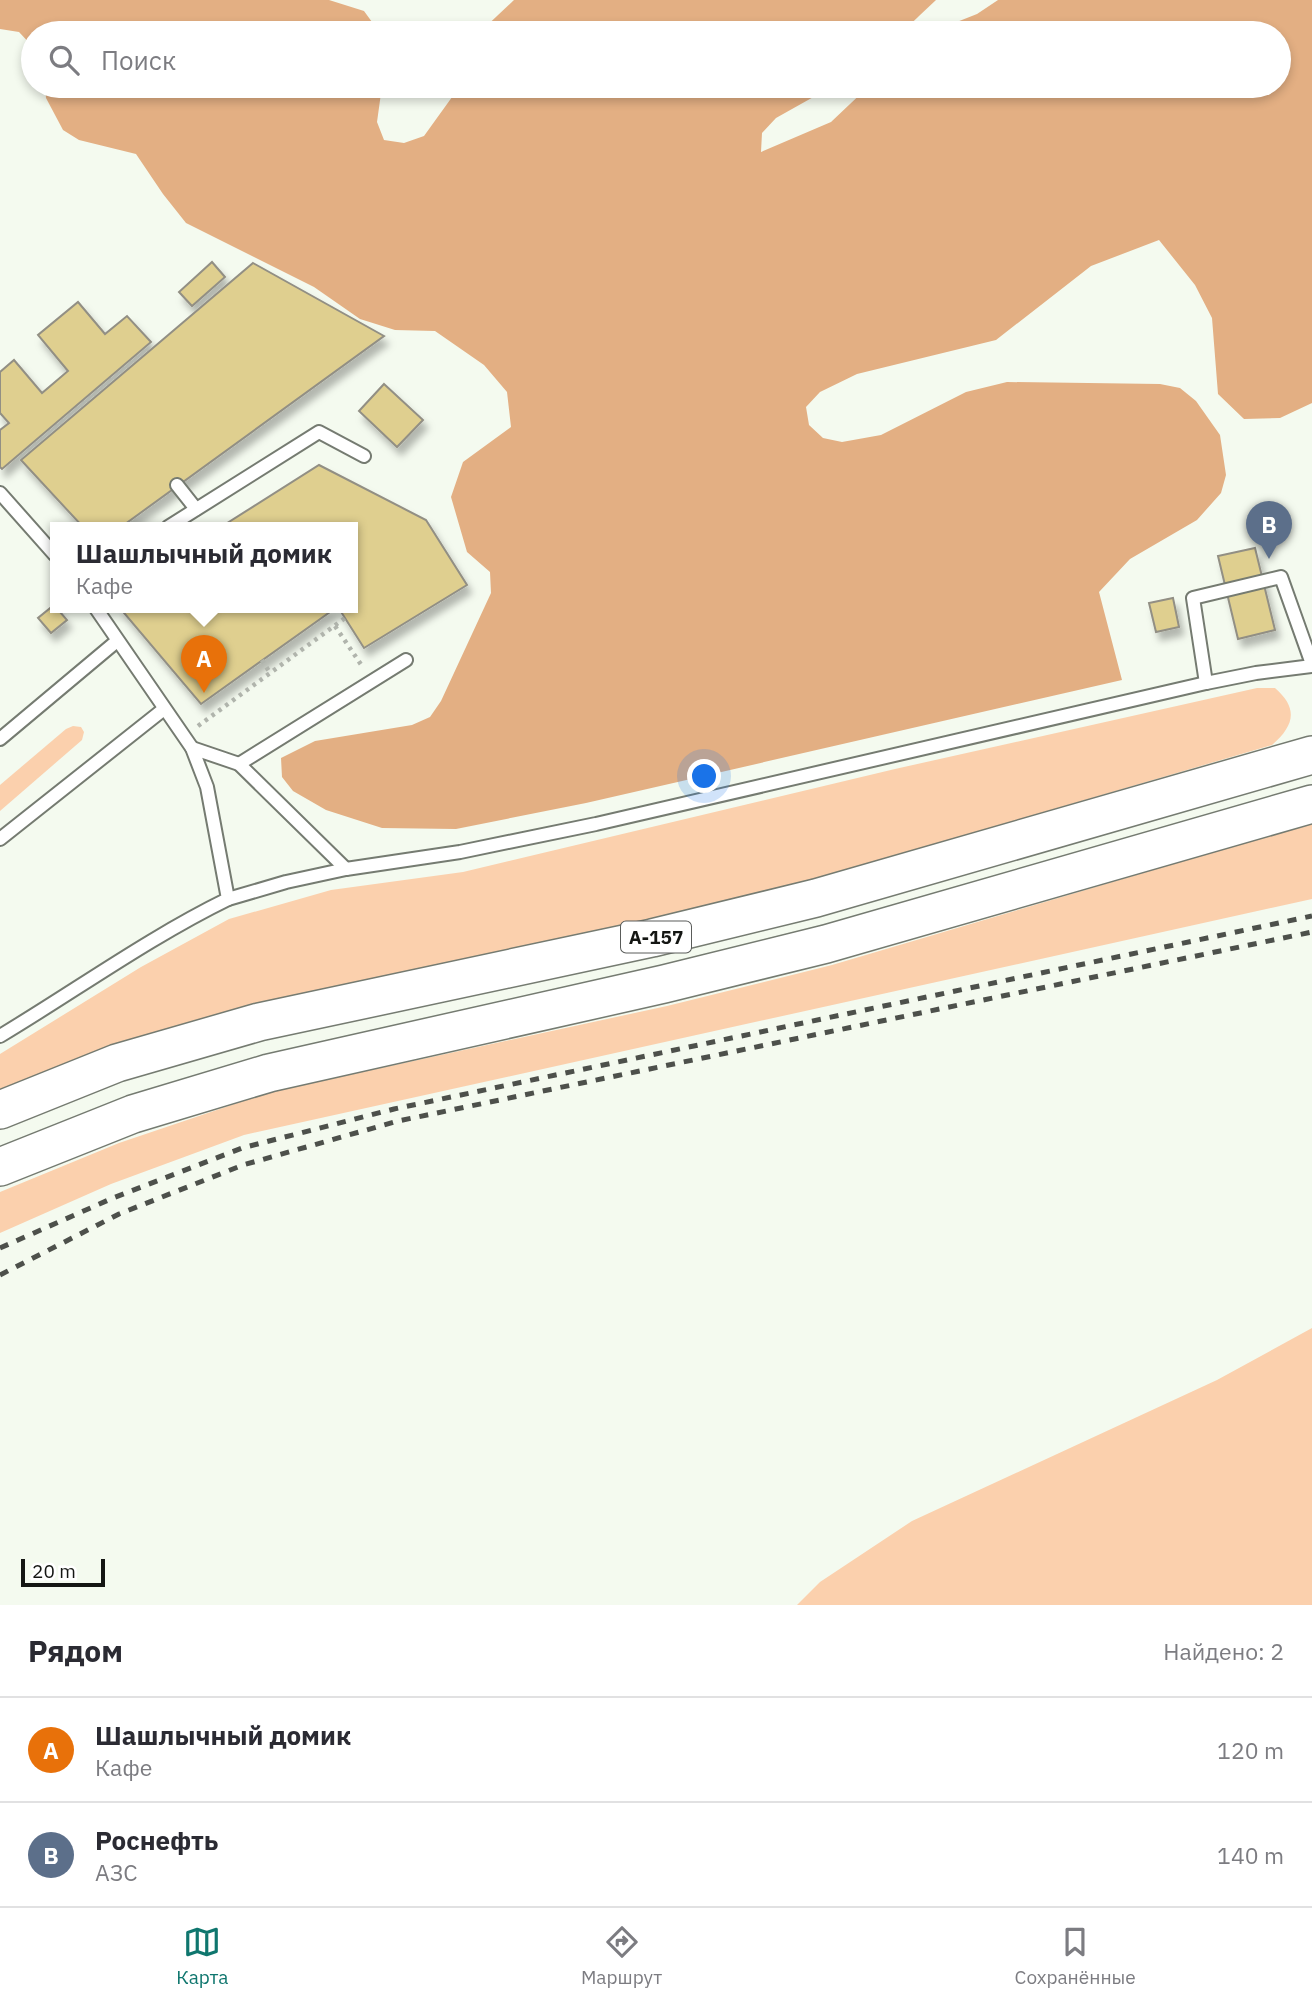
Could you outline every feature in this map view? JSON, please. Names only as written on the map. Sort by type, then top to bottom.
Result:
[{"type":"main road","name":"А-157","points":[[0,1111],[117,1063],[258,1022],[652,938],[816,898],[1312,755]]},
{"type":"main road","name":"А-157","points":[[0,1167],[133,1114],[270,1073],[664,984],[826,944],[1312,804]]},
{"type":"lane","points":[[176,522],[319,432],[364,456]]},
{"type":"lane","points":[[177,485],[196,509]]},
{"type":"lane","points":[[0,494],[50,549]]},
{"type":"lane","points":[[0,1036],[181,922],[228,899],[286,882],[346,869],[460,852],[583,827],[1206,683],[1312,665],[1281,577],[1193,598],[1206,683]]},
{"type":"lane","points":[[99,613],[191,748],[208,787],[228,899]]},
{"type":"lane","points":[[0,739],[117,641]]},
{"type":"lane","points":[[239,764],[406,660]]},
{"type":"lane","points":[[0,839],[164,709]]},
{"type":"lane","points":[[191,748],[239,764],[346,869]]},
{"type":"path","points":[[208,718],[345,618]]},
{"type":"path","points":[[335,626],[358,661]]},
{"type":"path","points":[[262,660],[270,673]]},
{"type":"shaded area","points":[[0,0],[329,0],[364,11],[371,21],[21,21],[21,34],[0,29]]},
{"type":"shaded area","points":[[514,0],[936,0],[914,21],[492,21]]},
{"type":"shaded area","points":[[998,0],[1312,0],[1312,403],[1280,418],[1244,419],[1218,394],[1212,318],[1195,285],[1159,240],[1091,266],[996,340],[857,374],[820,392],[806,407],[809,425],[823,438],[842,442],[881,435],[966,392],[1007,382],[1160,384],[1180,388],[1196,401],[1220,435],[1226,475],[1221,493],[1197,520],[1130,559],[1099,592],[1122,680],[586,803],[456,829],[382,828],[326,810],[293,791],[282,777],[281,758],[315,741],[412,725],[430,717],[441,701],[491,593],[490,572],[467,552],[451,497],[463,462],[511,427],[507,392],[484,365],[435,331],[395,330],[360,319],[314,287],[186,223],[136,154],[79,140],[63,130],[46,98],[380,98],[377,122],[384,140],[404,143],[424,136],[451,98],[812,98],[776,118],[762,133],[761,152],[831,122],[856,98],[1291,98],[1291,21],[959,21],[977,14]]},
{"type":"shaded area","points":[[1257,688],[1275,688],[1290,710],[1289,723],[1272,745],[796,885],[0,1092],[0,1054],[141,967],[229,919],[331,890],[463,872],[895,769]]},
{"type":"shaded area","points":[[73,726],[81,727],[84,732],[82,740],[0,811],[0,785]]},
{"type":"shaded area","points":[[1312,823],[1312,899],[244,1135],[111,1184],[0,1233],[0,1192],[119,1143],[270,1092],[667,1006],[832,965]]},
{"type":"shaded area","points":[[1312,1328],[1312,1605],[797,1605],[820,1582],[912,1521],[1217,1380]]},
{"type":"building","points":[[212,262],[225,277],[192,306],[179,292]]},
{"type":"building","points":[[253,263],[384,336],[128,522],[78,522],[21,460]]},
{"type":"building","points":[[78,302],[105,334],[127,316],[151,342],[2,469],[0,430],[9,423],[0,413],[0,372],[14,360],[42,393],[68,371],[38,335]]},
{"type":"building","points":[[384,384],[423,420],[397,447],[359,411]]},
{"type":"building","points":[[319,465],[426,520],[467,585],[364,648],[342,613],[358,613],[358,522],[229,522]]},
{"type":"building","points":[[1255,548],[1275,630],[1238,639],[1218,556]]},
{"type":"building","points":[[1173,598],[1179,627],[1156,632],[1149,603]]},
{"type":"building","points":[[50,608],[50,613],[61,613],[67,620],[51,633],[38,618]]},
{"type":"building","points":[[124,613],[329,613],[201,704]]},
{"type":"railway","points":[[0,1248],[113,1198],[242,1148],[394,1109],[1312,916]]},
{"type":"railway","points":[[0,1275],[119,1214],[243,1165],[398,1121],[1312,932]]},
{"type":"place","name":"Роснефть","points":[[1269,559]]},
{"type":"place","name":"Шашлычный домик","points":[[204,693]]}]
